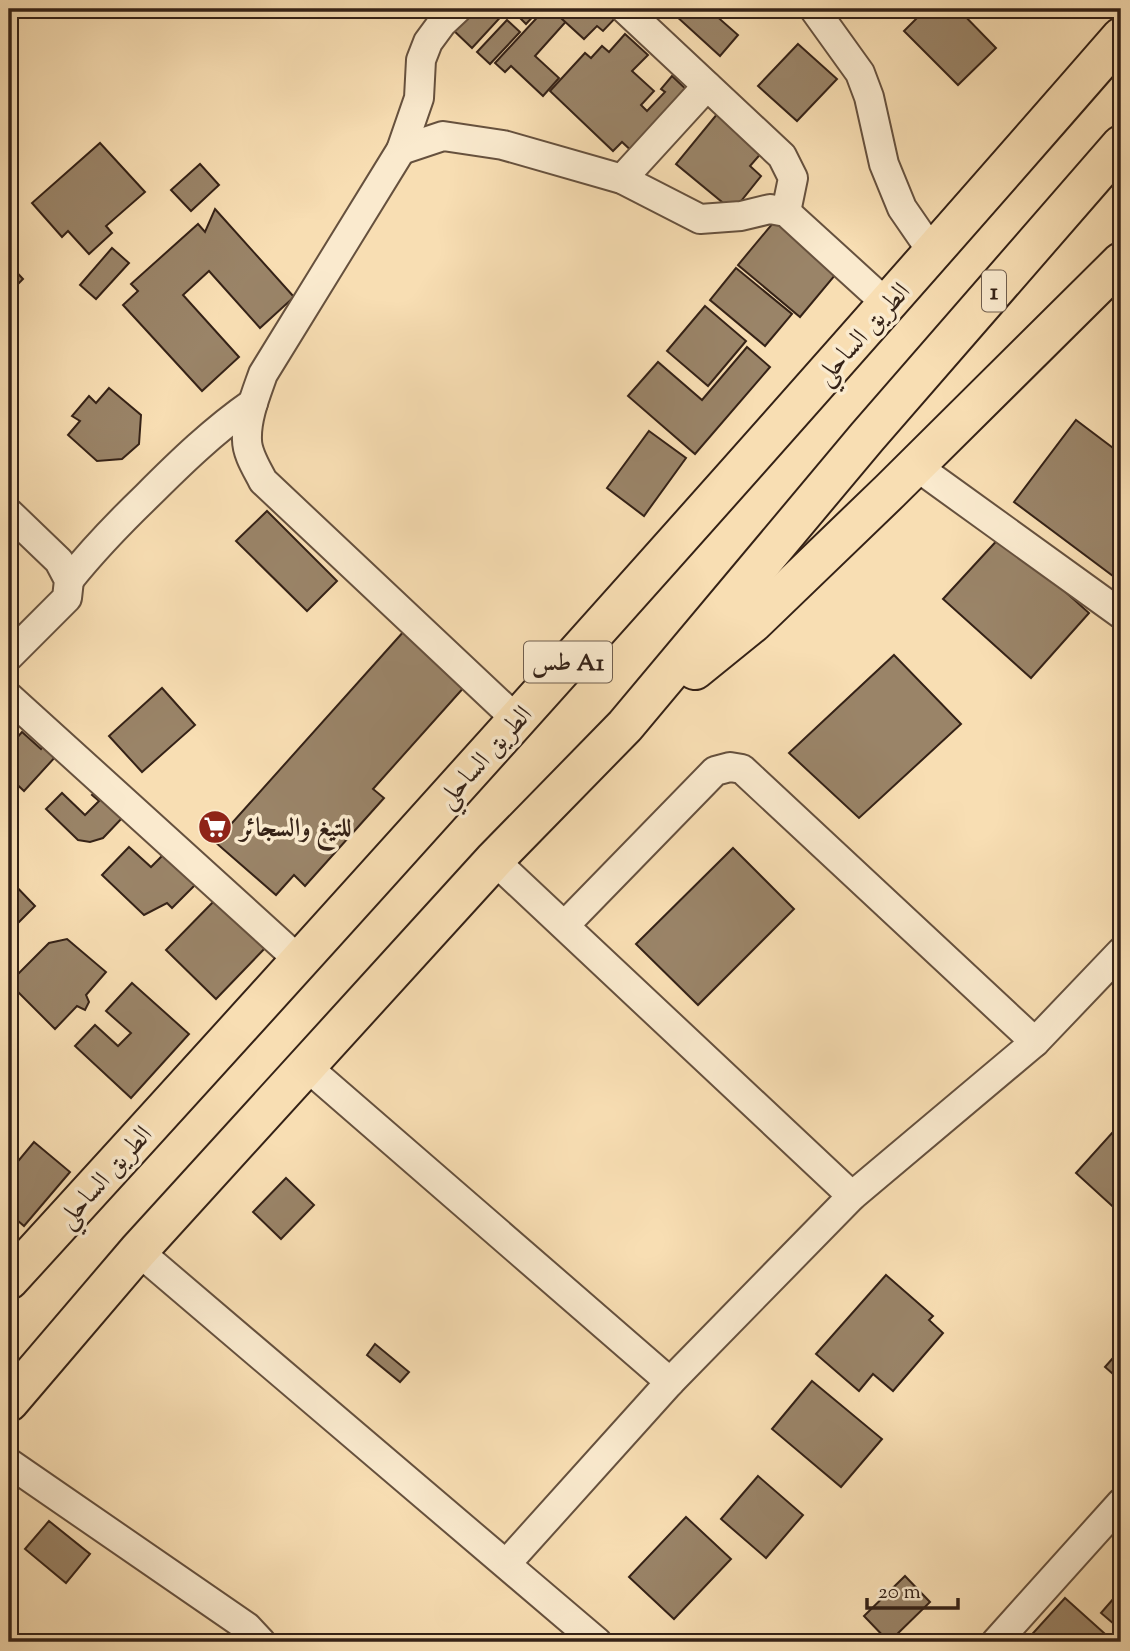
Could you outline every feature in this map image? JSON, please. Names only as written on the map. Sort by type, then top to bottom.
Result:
[{"type":"highway","name":"الطريق الساحلي","points":[[9,1280],[301,962],[888,305],[1121,37]]},
{"type":"highway","name":"1","points":[[625,726],[867,437],[1121,145]]},
{"type":"highway","points":[[9,1402],[138,1251],[494,860],[625,726],[753,623],[1121,262]]},
{"type":"street","points":[[457,9],[428,42],[421,60],[419,97],[401,150],[263,374],[253,403],[247,440],[263,481],[517,720]]},
{"type":"street","points":[[625,9],[782,156],[793,178],[786,212]]},
{"type":"street","points":[[814,9],[860,73],[869,97],[884,164],[902,208],[933,253]]},
{"type":"street","points":[[622,179],[707,86]]},
{"type":"street","points":[[401,150],[443,136],[503,145],[622,179],[700,219],[741,216],[770,209],[786,212],[888,305]]},
{"type":"street","points":[[9,656],[67,598],[69,580],[93,550],[219,427],[253,403]]},
{"type":"street","points":[[916,466],[1121,614]]},
{"type":"street","points":[[9,513],[59,561],[69,580]]},
{"type":"street","points":[[9,697],[301,962]]},
{"type":"street","points":[[565,925],[715,771],[730,767],[742,769],[1035,1042]]},
{"type":"street","points":[[494,860],[852,1196]]},
{"type":"street","points":[[507,1563],[670,1382],[852,1196],[1035,1042],[1121,952]]},
{"type":"street","points":[[307,1068],[670,1382]]},
{"type":"street","points":[[138,1251],[597,1642]]},
{"type":"street","points":[[9,1462],[247,1637]]},
{"type":"street","points":[[996,1642],[1121,1503]]},
{"type":"building","points":[[469,9],[508,9],[472,48],[451,28]]},
{"type":"building","points":[[511,9],[540,9],[526,24]]},
{"type":"building","points":[[545,9],[562,9],[570,17],[535,56],[559,78],[543,96],[511,66],[505,72],[495,63]]},
{"type":"building","points":[[551,9],[618,9],[621,12],[603,31],[597,26],[584,39]]},
{"type":"building","points":[[681,9],[718,9],[714,14],[738,35],[720,56],[675,15]]},
{"type":"building","points":[[926,9],[958,9],[996,48],[958,85],[904,31]]},
{"type":"building","points":[[507,20],[520,32],[490,64],[477,52]]},
{"type":"building","points":[[625,34],[648,55],[632,71],[654,91],[641,105],[647,111],[665,92],[661,89],[672,76],[693,96],[637,156],[622,142],[613,151],[550,91],[585,53],[591,58],[602,46],[609,52]]},
{"type":"building","points":[[798,44],[837,79],[797,121],[758,86]]},
{"type":"building","points":[[718,113],[764,150],[750,166],[761,176],[733,211],[676,164]]},
{"type":"building","points":[[100,143],[145,192],[106,226],[112,233],[89,254],[68,231],[62,237],[32,203]]},
{"type":"building","points":[[200,164],[219,185],[191,211],[171,190]]},
{"type":"building","points":[[215,209],[294,297],[260,328],[209,271],[183,295],[239,357],[202,391],[123,305],[138,291],[131,284],[198,224],[205,232]]},
{"type":"building","points":[[778,217],[841,268],[800,317],[738,265]]},
{"type":"building","points":[[112,248],[129,263],[96,299],[80,285]]},
{"type":"building","points":[[9,264],[23,279],[9,293]]},
{"type":"building","points":[[736,268],[792,314],[765,346],[710,300]]},
{"type":"building","points":[[705,306],[746,341],[708,386],[667,351]]},
{"type":"building","points":[[747,347],[770,367],[695,454],[628,396],[658,362],[702,400]]},
{"type":"building","points":[[109,388],[141,415],[139,444],[122,459],[97,461],[68,435],[80,421],[72,416],[89,396],[96,403]]},
{"type":"building","points":[[1076,420],[1121,454],[1121,582],[1014,502]]},
{"type":"building","points":[[649,431],[686,458],[644,516],[607,488]]},
{"type":"building","points":[[267,511],[337,581],[307,611],[236,541]]},
{"type":"building","points":[[1002,535],[1089,613],[1031,678],[943,599]]},
{"type":"building","points":[[405,630],[466,685],[373,789],[384,798],[305,886],[294,875],[276,895],[215,842]]},
{"type":"building","points":[[894,655],[961,724],[859,818],[789,753]]},
{"type":"building","points":[[162,688],[195,725],[142,772],[109,736]]},
{"type":"building","points":[[22,732],[41,749],[45,744],[57,755],[24,791],[9,777],[9,758],[12,754],[9,747]]},
{"type":"building","points":[[97,790],[124,816],[103,838],[90,842],[78,840],[46,809],[62,793],[85,815],[99,801],[92,795]]},
{"type":"building","points":[[129,847],[151,867],[164,854],[196,884],[172,908],[167,903],[144,915],[102,875]]},
{"type":"building","points":[[733,848],[794,909],[698,1005],[636,944]]},
{"type":"building","points":[[9,879],[35,906],[9,932]]},
{"type":"building","points":[[218,897],[268,945],[216,999],[166,950]]},
{"type":"building","points":[[67,939],[106,972],[86,995],[89,1002],[85,1010],[77,1006],[55,1029],[9,983],[49,943]]},
{"type":"building","points":[[132,983],[189,1034],[131,1098],[75,1046],[95,1025],[118,1046],[131,1033],[106,1011]]},
{"type":"building","points":[[1121,1123],[1121,1214],[1076,1173]]},
{"type":"building","points":[[34,1142],[70,1172],[24,1226],[9,1213],[9,1172]]},
{"type":"building","points":[[286,1178],[314,1205],[281,1239],[253,1212]]},
{"type":"building","points":[[886,1275],[933,1316],[929,1320],[943,1333],[893,1391],[873,1374],[859,1391],[816,1354]]},
{"type":"building","points":[[375,1344],[409,1372],[400,1382],[367,1355]]},
{"type":"building","points":[[1121,1349],[1121,1381],[1105,1367]]},
{"type":"building","points":[[812,1381],[882,1439],[841,1487],[772,1429]]},
{"type":"building","points":[[758,1476],[803,1515],[766,1558],[721,1519]]},
{"type":"building","points":[[686,1517],[731,1559],[674,1619],[629,1577]]},
{"type":"building","points":[[49,1521],[90,1554],[66,1583],[25,1549]]},
{"type":"building","points":[[905,1576],[930,1602],[889,1642],[864,1616]]},
{"type":"building","points":[[1121,1590],[1121,1630],[1101,1613]]},
{"type":"building","points":[[1065,1598],[1114,1642],[1025,1642]]},
{"type":"place","name":"للتيغ والسجائر","points":[[215,827]]}]
